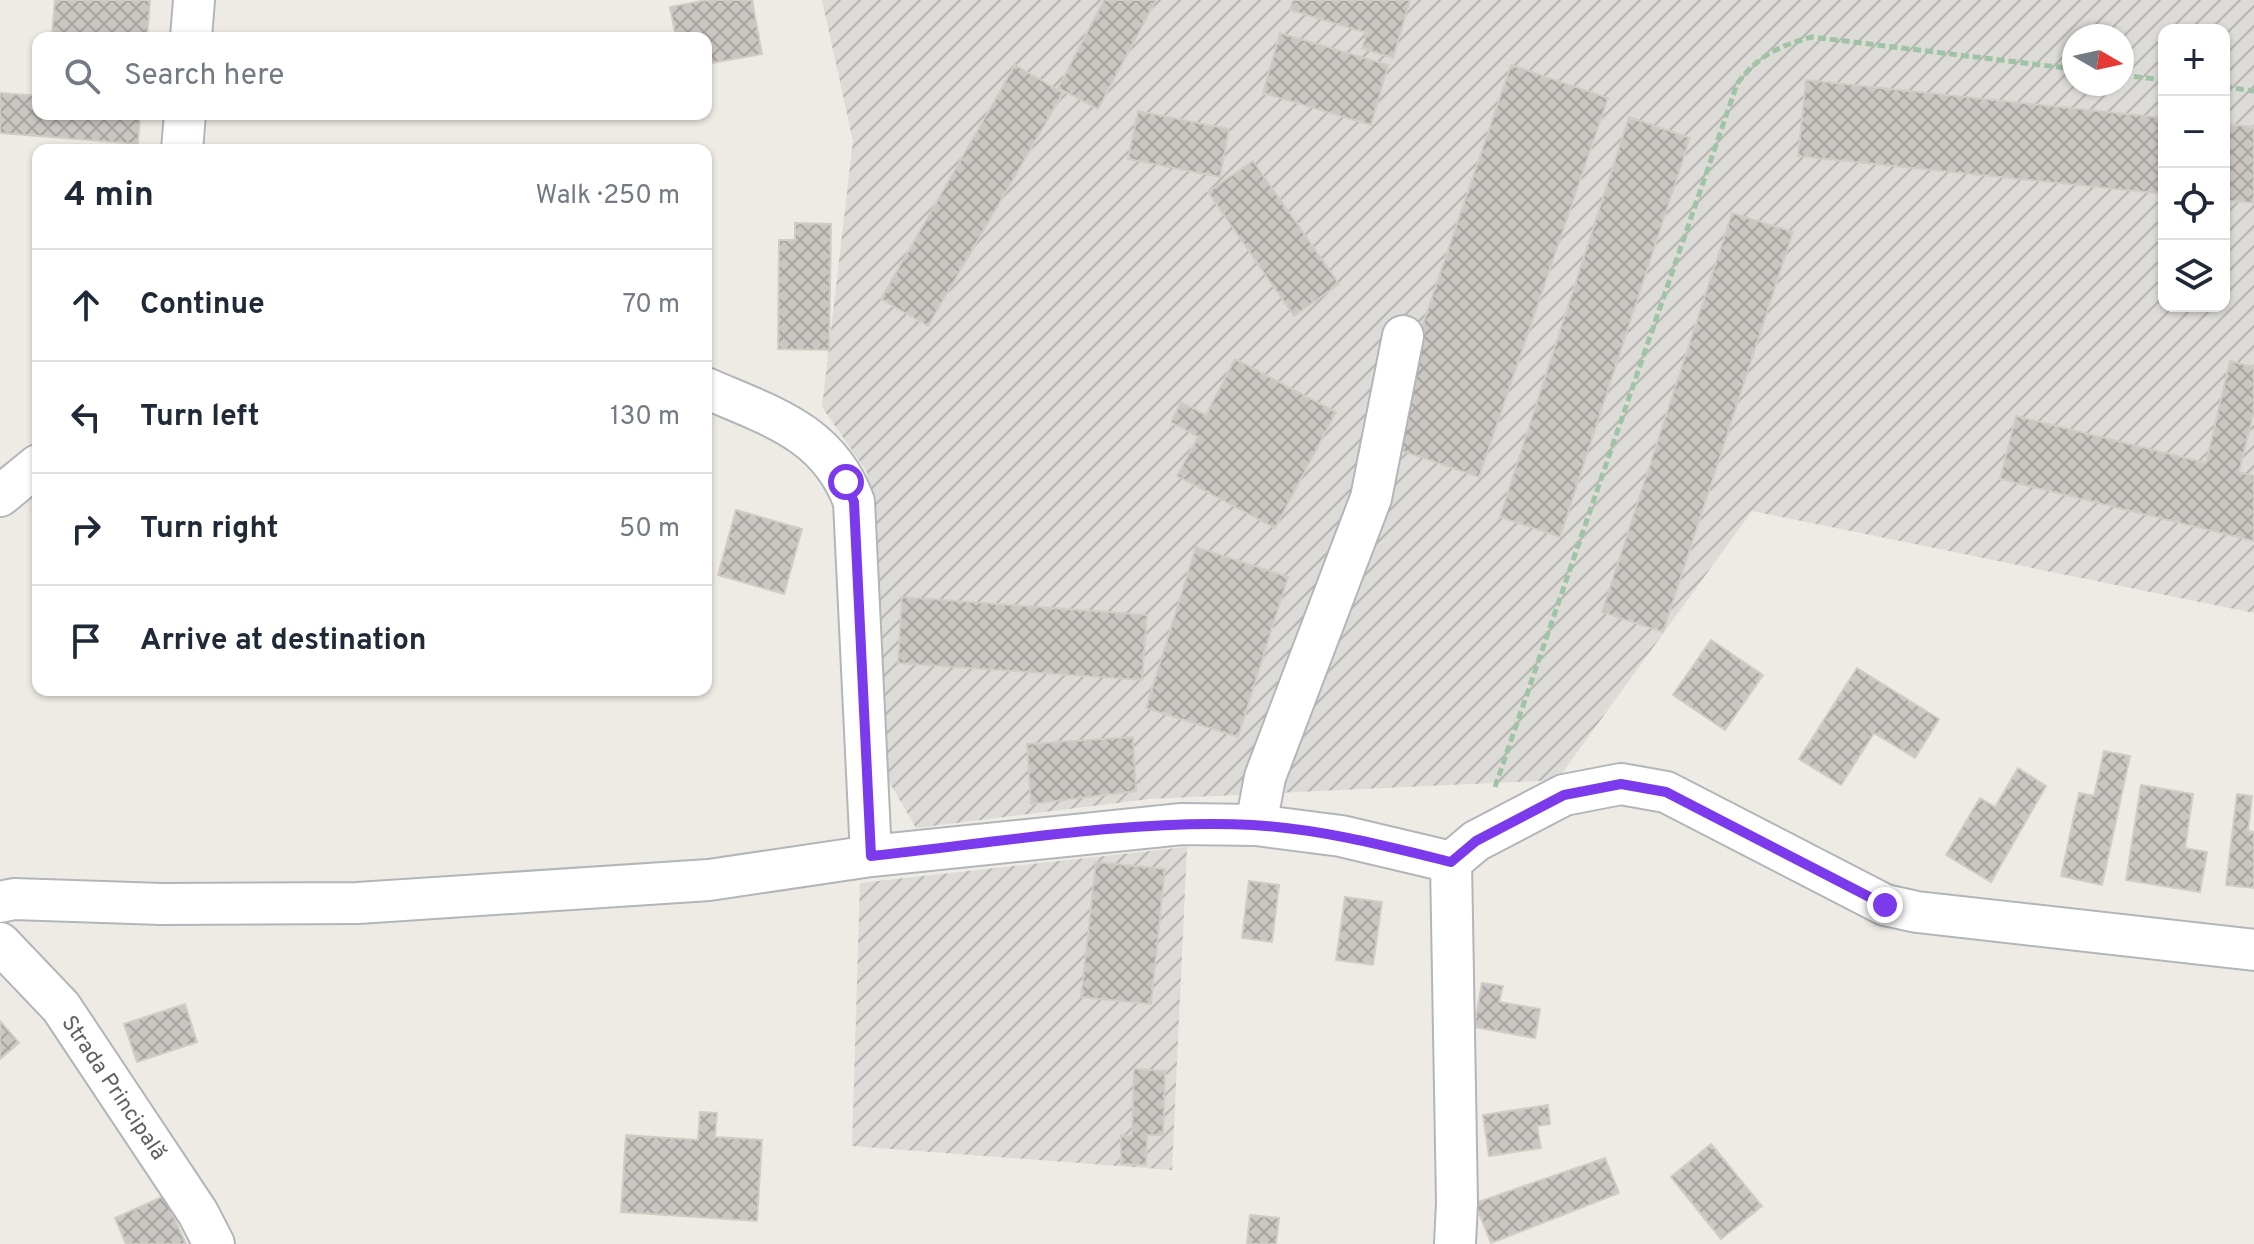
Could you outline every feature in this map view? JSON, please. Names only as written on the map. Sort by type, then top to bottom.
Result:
[{"type":"street","points":[[191,32],[194,0]]},
{"type":"street","points":[[182,144],[184,120]]},
{"type":"street","points":[[1256,825],[1265,777],[1371,498],[1403,336]]},
{"type":"street","points":[[712,391],[791,426],[816,443],[846,482],[854,502],[871,856]]},
{"type":"street","points":[[0,496],[32,470]]},
{"type":"street","points":[[0,902],[14,899],[162,904],[358,903],[709,880],[871,856],[1182,824],[1256,825],[1464,852],[1564,795],[1591,787],[1642,786],[1666,792],[1720,817],[1885,905],[1917,912],[2254,950]]},
{"type":"street","points":[[1455,1244],[1464,852]]},
{"type":"street","name":"Strada Principală","points":[[0,943],[61,1007],[155,1147],[214,1244]]},
{"type":"path","points":[[1464,852],[1737,84],[1755,61],[1782,45],[1812,37],[2062,68]]},
{"type":"path","points":[[2134,76],[2158,79]]},
{"type":"path","points":[[2230,88],[2254,91]]},
{"type":"shaded area","points":[[822,0],[2254,0],[2254,613],[1752,511],[1557,780],[1149,799],[916,828],[888,780],[867,472],[822,407],[853,141]]},
{"type":"shaded area","points":[[1187,847],[1172,1170],[852,1146],[860,883]]},
{"type":"building","points":[[55,0],[150,0],[147,32],[52,32]]},
{"type":"building","points":[[707,0],[752,0],[762,54],[712,63],[712,32],[675,32],[670,7]]},
{"type":"building","points":[[1104,0],[1156,0],[1098,109],[1058,88]]},
{"type":"building","points":[[1293,0],[1410,0],[1393,58],[1362,48],[1367,33],[1290,10]]},
{"type":"building","points":[[1280,33],[1388,65],[1371,125],[1263,93]]},
{"type":"building","points":[[1015,65],[1063,93],[928,326],[881,299]]},
{"type":"building","points":[[1511,65],[1608,98],[1479,477],[1382,444]]},
{"type":"building","points":[[1806,80],[2158,117],[2158,193],[1798,156]]},
{"type":"building","points":[[0,93],[32,96],[32,120],[140,120],[138,144],[0,133]]},
{"type":"building","points":[[1138,111],[1229,129],[1220,177],[1128,159]]},
{"type":"building","points":[[1629,117],[1690,138],[1560,537],[1500,517]]},
{"type":"building","points":[[2230,125],[2254,127],[2254,203],[2230,201]]},
{"type":"building","points":[[1253,161],[1339,284],[1294,316],[1208,192]]},
{"type":"building","points":[[1732,213],[1793,232],[1663,632],[1602,612]]},
{"type":"building","points":[[795,223],[831,224],[829,350],[778,349],[779,240],[795,240]]},
{"type":"building","points":[[1235,359],[1336,412],[1275,528],[1177,476],[1198,437],[1171,422],[1181,402],[1206,415]]},
{"type":"building","points":[[2230,361],[2254,367],[2254,411],[2239,472],[2254,476],[2254,541],[2000,479],[2016,416],[2206,463]]},
{"type":"building","points":[[736,510],[802,529],[784,594],[718,575]]},
{"type":"building","points":[[1196,547],[1288,577],[1238,737],[1146,708]]},
{"type":"building","points":[[902,597],[1147,615],[1142,680],[898,663]]},
{"type":"building","points":[[1711,640],[1763,675],[1725,730],[1673,695]]},
{"type":"building","points":[[1857,668],[1939,719],[1915,758],[1874,733],[1841,785],[1799,759]]},
{"type":"building","points":[[1133,737],[1136,791],[1031,804],[1027,744]]},
{"type":"building","points":[[2104,751],[2130,756],[2102,885],[2061,876],[2079,793],[2094,796]]},
{"type":"building","points":[[2018,768],[2046,786],[1991,882],[1946,855],[1980,798],[1995,807]]},
{"type":"building","points":[[2141,785],[2193,794],[2185,848],[2207,852],[2200,892],[2126,880]]},
{"type":"building","points":[[2237,794],[2252,796],[2248,831],[2254,832],[2254,888],[2226,885]]},
{"type":"building","points":[[1096,862],[1165,869],[1151,1004],[1081,997]]},
{"type":"building","points":[[1249,881],[1279,885],[1272,942],[1242,938]]},
{"type":"building","points":[[1345,897],[1382,902],[1373,965],[1336,960]]},
{"type":"building","points":[[1482,983],[1503,986],[1499,1002],[1540,1009],[1535,1038],[1474,1027]]},
{"type":"building","points":[[185,1004],[197,1042],[137,1062],[124,1024]]},
{"type":"building","points":[[0,1021],[19,1043],[0,1059]]},
{"type":"building","points":[[1134,1069],[1165,1071],[1163,1135],[1147,1135],[1146,1165],[1121,1164],[1121,1135],[1132,1136]]},
{"type":"building","points":[[1548,1105],[1550,1124],[1537,1126],[1541,1148],[1489,1156],[1483,1115]]},
{"type":"building","points":[[700,1112],[717,1113],[715,1137],[762,1140],[757,1221],[621,1212],[626,1135],[698,1140]]},
{"type":"building","points":[[1711,1144],[1762,1206],[1721,1239],[1671,1177]]},
{"type":"building","points":[[1605,1158],[1619,1193],[1491,1243],[1475,1203]]},
{"type":"building","points":[[164,1196],[186,1244],[126,1244],[115,1218]]},
{"type":"building","points":[[1250,1215],[1279,1218],[1276,1244],[1247,1244]]},
{"type":"route","points":[[846,482],[854,502],[871,856],[1182,824],[1256,825],[1341,836],[1451,862],[1476,841],[1564,795],[1591,787],[1621,784],[1666,792],[1720,817],[1885,905]]}]
